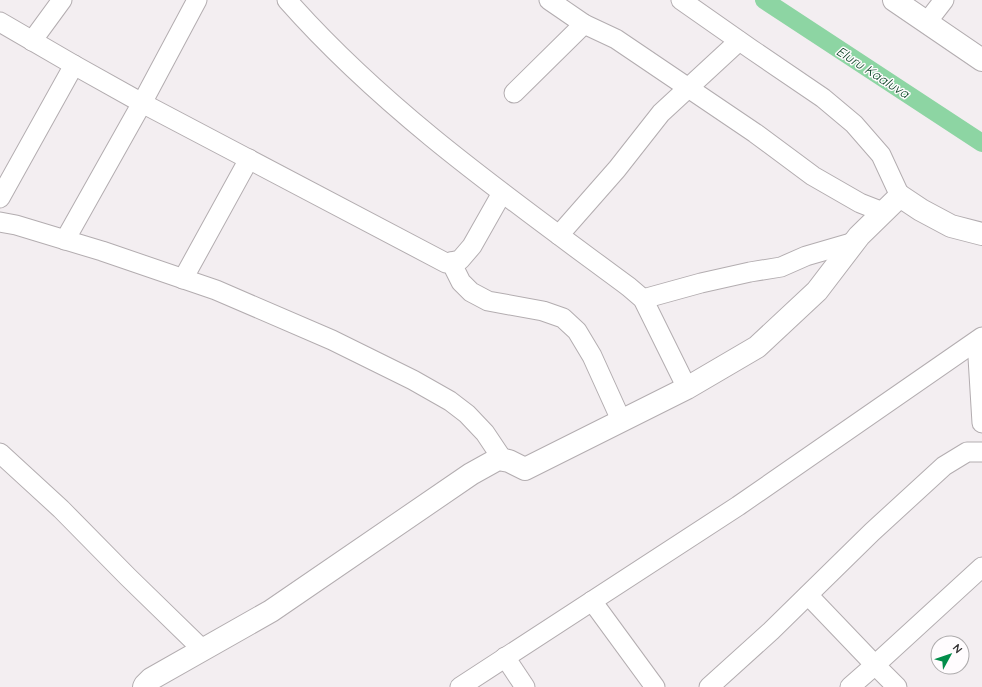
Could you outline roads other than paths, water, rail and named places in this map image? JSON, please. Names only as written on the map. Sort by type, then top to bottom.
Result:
[{"type":"street","points":[[32,41],[62,0]]},
{"type":"street","points":[[65,240],[142,103],[197,0]]},
{"type":"street","points":[[287,0],[362,77],[426,132],[502,193],[643,299],[687,388]]},
{"type":"street","points":[[549,0],[584,24],[616,39],[755,133],[813,176],[860,203],[883,212]]},
{"type":"street","points":[[681,0],[738,41],[823,98],[854,124],[880,155],[900,196],[921,210],[951,226],[982,234]]},
{"type":"street","points":[[894,0],[982,60]]},
{"type":"street","points":[[926,22],[944,0]]},
{"type":"street","points":[[0,22],[74,66],[142,103],[446,263],[460,260],[472,246],[502,193]]},
{"type":"street","points":[[514,93],[584,24]]},
{"type":"street","points":[[559,235],[617,169],[661,113],[738,41]]},
{"type":"street","points":[[0,198],[74,66]]},
{"type":"street","points":[[183,279],[249,159]]},
{"type":"street","points":[[144,687],[151,679],[271,611],[471,474],[498,459],[509,461],[525,469],[687,388],[756,347],[817,291],[858,236],[900,196]]},
{"type":"street","points":[[0,222],[16,225],[102,251],[216,290],[332,340],[413,380],[450,401],[467,414],[485,433],[503,460]]},
{"type":"street","points":[[643,299],[701,283],[781,267],[806,256],[854,242]]},
{"type":"street","points":[[451,262],[461,282],[471,292],[488,301],[543,311],[563,318],[577,331],[592,356],[621,420]]},
{"type":"street","points":[[979,339],[982,423]]},
{"type":"street","points":[[460,687],[738,506],[979,339]]},
{"type":"street","points":[[709,687],[771,631],[872,532],[944,466],[967,452],[982,447]]},
{"type":"street","points":[[0,453],[61,509],[203,650]]},
{"type":"street","points":[[850,687],[982,567]]},
{"type":"street","points":[[808,595],[897,687]]},
{"type":"street","points":[[592,601],[655,687]]},
{"type":"street","points":[[505,657],[526,687]]},
{"type":"waterway","name":"Eluru Kaaluva","points":[[764,0],[982,143]]}]
